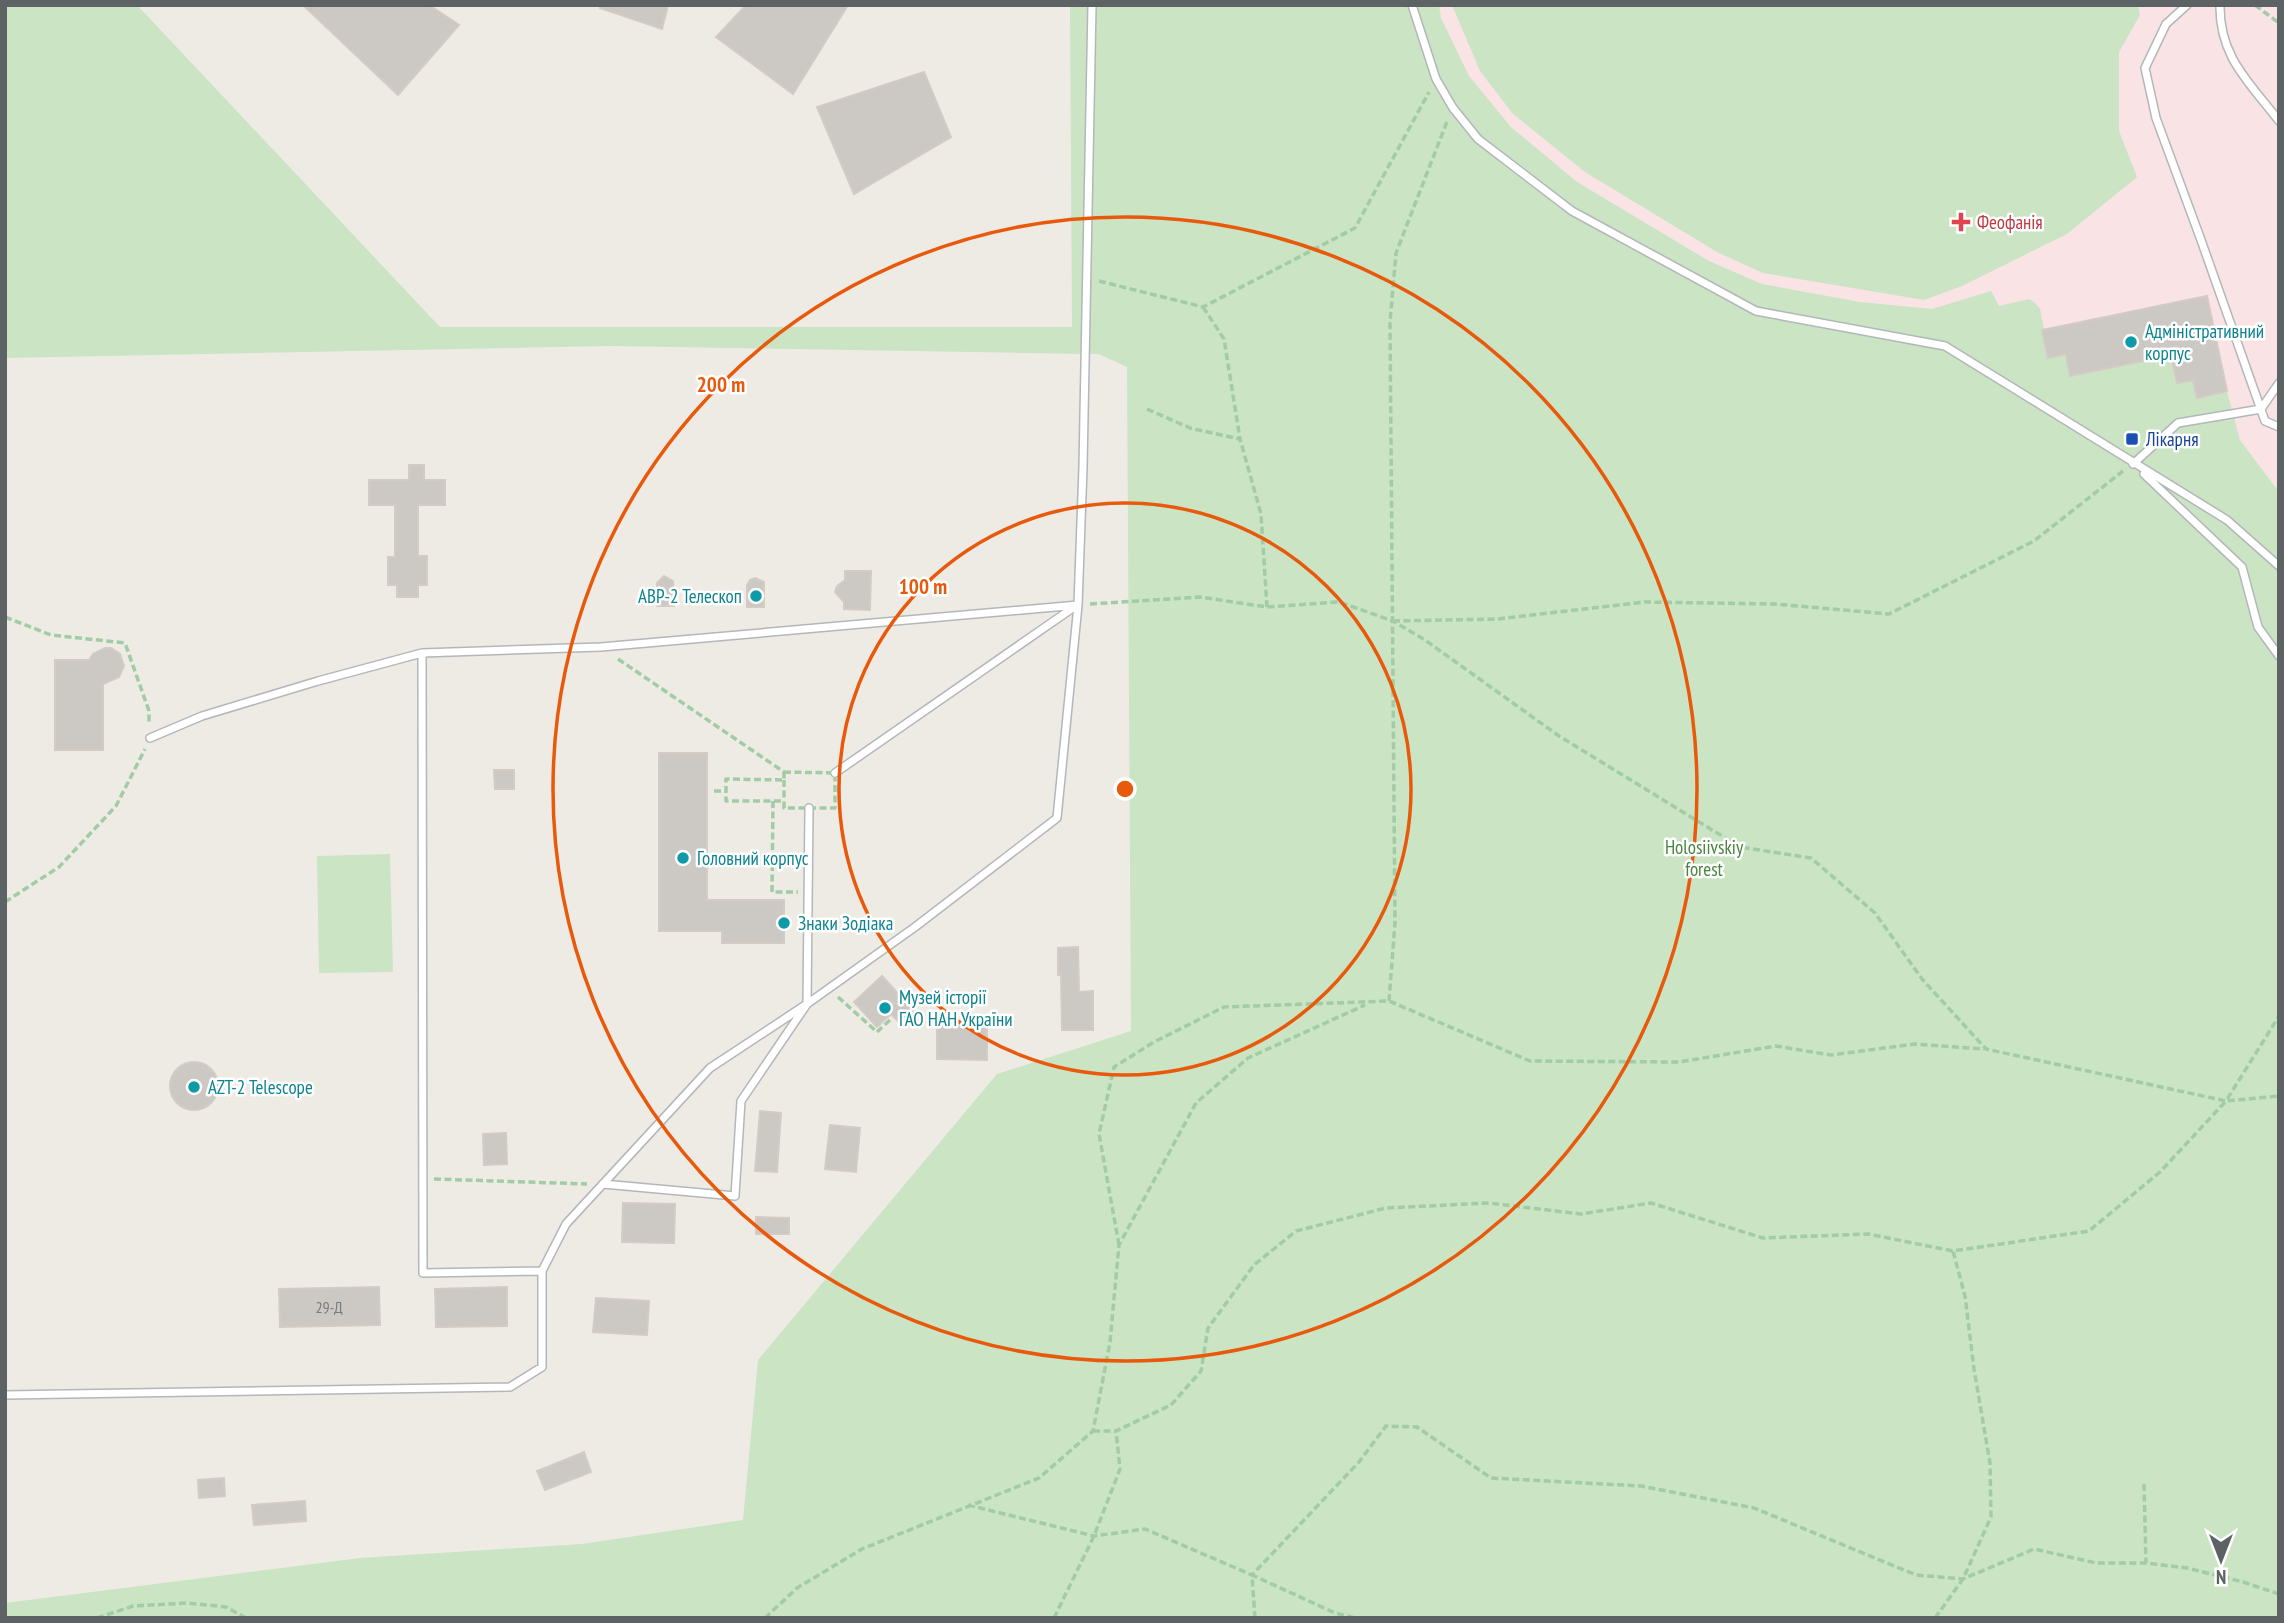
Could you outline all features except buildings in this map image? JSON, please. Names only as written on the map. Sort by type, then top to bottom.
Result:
[{"type":"lane","points":[[5,1395],[510,1387],[542,1367],[542,1271],[566,1224],[710,1068],[807,1004],[915,927],[1057,818],[1078,605],[1092,5]]},
{"type":"lane","points":[[1412,5],[1436,79],[1453,108],[1478,139],[1572,211],[1756,311],[1945,346],[2227,520],[2279,566]]},
{"type":"lane","points":[[2187,5],[2166,24],[2145,68],[2156,118],[2265,421],[2279,427]]},
{"type":"lane","points":[[2220,5],[2220,24],[2235,67],[2279,121]]},
{"type":"lane","points":[[2133,464],[2178,424],[2261,410],[2279,383]]},
{"type":"lane","points":[[2133,464],[2242,567],[2258,627],[2279,656]]},
{"type":"lane","points":[[150,738],[228,708],[422,653],[601,647],[1078,605]]},
{"type":"lane","points":[[835,773],[1078,605]]},
{"type":"lane","points":[[422,653],[423,1273],[542,1271]]},
{"type":"lane","points":[[603,1184],[735,1196],[741,1101],[807,1004],[809,808]]},
{"type":"path","points":[[2255,5],[2279,23]]},
{"type":"path","points":[[1087,278],[1203,307],[1355,228],[1436,79]]},
{"type":"path","points":[[1389,1001],[1395,923],[1390,322],[1396,253],[1453,108]]},
{"type":"path","points":[[1203,307],[1224,339],[1240,439],[1261,514],[1267,607]]},
{"type":"path","points":[[1147,409],[1190,428],[1240,439]]},
{"type":"path","points":[[1393,621],[1497,619],[1646,602],[1775,604],[1889,614],[2034,541],[2133,464]]},
{"type":"path","points":[[1078,605],[1199,597],[1267,607],[1339,602],[1393,621],[1559,736],[1740,847],[1811,858],[1875,913],[1922,979],[1986,1049]]},
{"type":"path","points":[[5,617],[51,635],[125,643],[149,711],[150,738],[116,806],[59,867],[5,902]]},
{"type":"path","points":[[601,647],[784,772],[835,773],[835,808],[784,808],[784,772]]},
{"type":"path","points":[[784,780],[726,779],[726,801],[784,801]]},
{"type":"path","points":[[713,791],[726,791]]},
{"type":"path","points":[[773,801],[772,892],[808,892]]},
{"type":"path","points":[[828,988],[877,1032],[891,1019]]},
{"type":"path","points":[[765,1618],[797,1588],[862,1549],[1039,1478],[1093,1431],[1110,1342],[1119,1245],[1100,1134],[1114,1067],[1154,1042],[1224,1007],[1368,1004],[1389,1001],[1530,1060],[1679,1062],[1776,1046],[1831,1055],[1915,1044],[1986,1049],[2227,1101],[2279,1096]]},
{"type":"path","points":[[1119,1245],[1196,1103],[1248,1058],[1368,1004]]},
{"type":"path","points":[[1093,1431],[1115,1431],[1171,1405],[1201,1371],[1208,1328],[1254,1265],[1296,1231],[1387,1208],[1489,1203],[1581,1214],[1651,1203],[1763,1238],[1868,1234],[1953,1251],[2089,1231],[2160,1172],[2227,1101],[2279,1016]]},
{"type":"path","points":[[424,1179],[603,1184]]},
{"type":"path","points":[[1936,1618],[1963,1579],[1991,1517],[1990,1462],[1965,1296],[1953,1251]]},
{"type":"path","points":[[1255,1618],[1252,1575],[1359,1462],[1386,1426],[1417,1427],[1491,1478],[1641,1486],[1754,1508],[1916,1575],[1963,1579],[2034,1549],[2096,1563],[2146,1563],[2198,1571],[2279,1594]]},
{"type":"path","points":[[1054,1618],[1094,1536],[1120,1469],[1115,1431]]},
{"type":"path","points":[[2144,1484],[2146,1563]]},
{"type":"path","points":[[968,1505],[1094,1536],[1145,1529],[1335,1613],[1355,1618]]},
{"type":"path","points":[[97,1618],[133,1606],[188,1603],[226,1607],[246,1618]]},
{"type":"shaded area","name":"Феофанія","points":[[1439,5],[2279,5],[2279,492],[2240,440],[2227,392],[2197,398],[2177,383],[2171,355],[2070,376],[2048,358],[2040,308],[1999,306],[1991,291],[1932,309],[1860,302],[1762,284],[1709,261],[1577,182],[1511,127],[1469,76],[1441,18]]},
{"type":"green space","name":"Holosiivskiy forest","points":[[5,5],[137,5],[440,327],[1072,327],[1070,5],[1439,5],[1441,18],[1469,76],[1511,127],[1577,182],[1709,261],[1762,284],[1860,302],[1932,309],[1991,291],[1999,306],[2030,299],[2040,308],[2049,358],[2066,354],[2071,376],[2171,355],[2177,382],[2193,380],[2197,398],[2227,391],[2240,440],[2279,492],[2279,1618],[5,1618],[5,1603],[360,1558],[582,1544],[743,1520],[758,1360],[997,1074],[1131,1031],[1127,367],[1099,354],[610,346],[5,358]]},
{"type":"green space","name":"Феофанія","points":[[1452,5],[2138,5],[2140,15],[2119,52],[2119,131],[2137,177],[2067,234],[1962,286],[1924,300],[1763,273],[1717,252],[1585,172],[1513,114],[1480,71]]},
{"type":"green space","points":[[390,854],[393,972],[319,973],[317,856]]},
{"type":"place","name":"Феофанія","points":[[1961,222]]},
{"type":"place","name":"Адміністративний корпус","points":[[2131,342]]},
{"type":"place","name":"Лікарня","points":[[2132,439]]},
{"type":"place","name":"АВР-2 Телескоп","points":[[756,596]]},
{"type":"place","name":"Головний корпус","points":[[683,858]]},
{"type":"place","name":"Знаки Зодіака","points":[[784,923]]},
{"type":"place","name":"Музей історії ГАО НАН України","points":[[885,1008]]},
{"type":"place","name":"AZT-2 Telescope","points":[[194,1087]]}]
